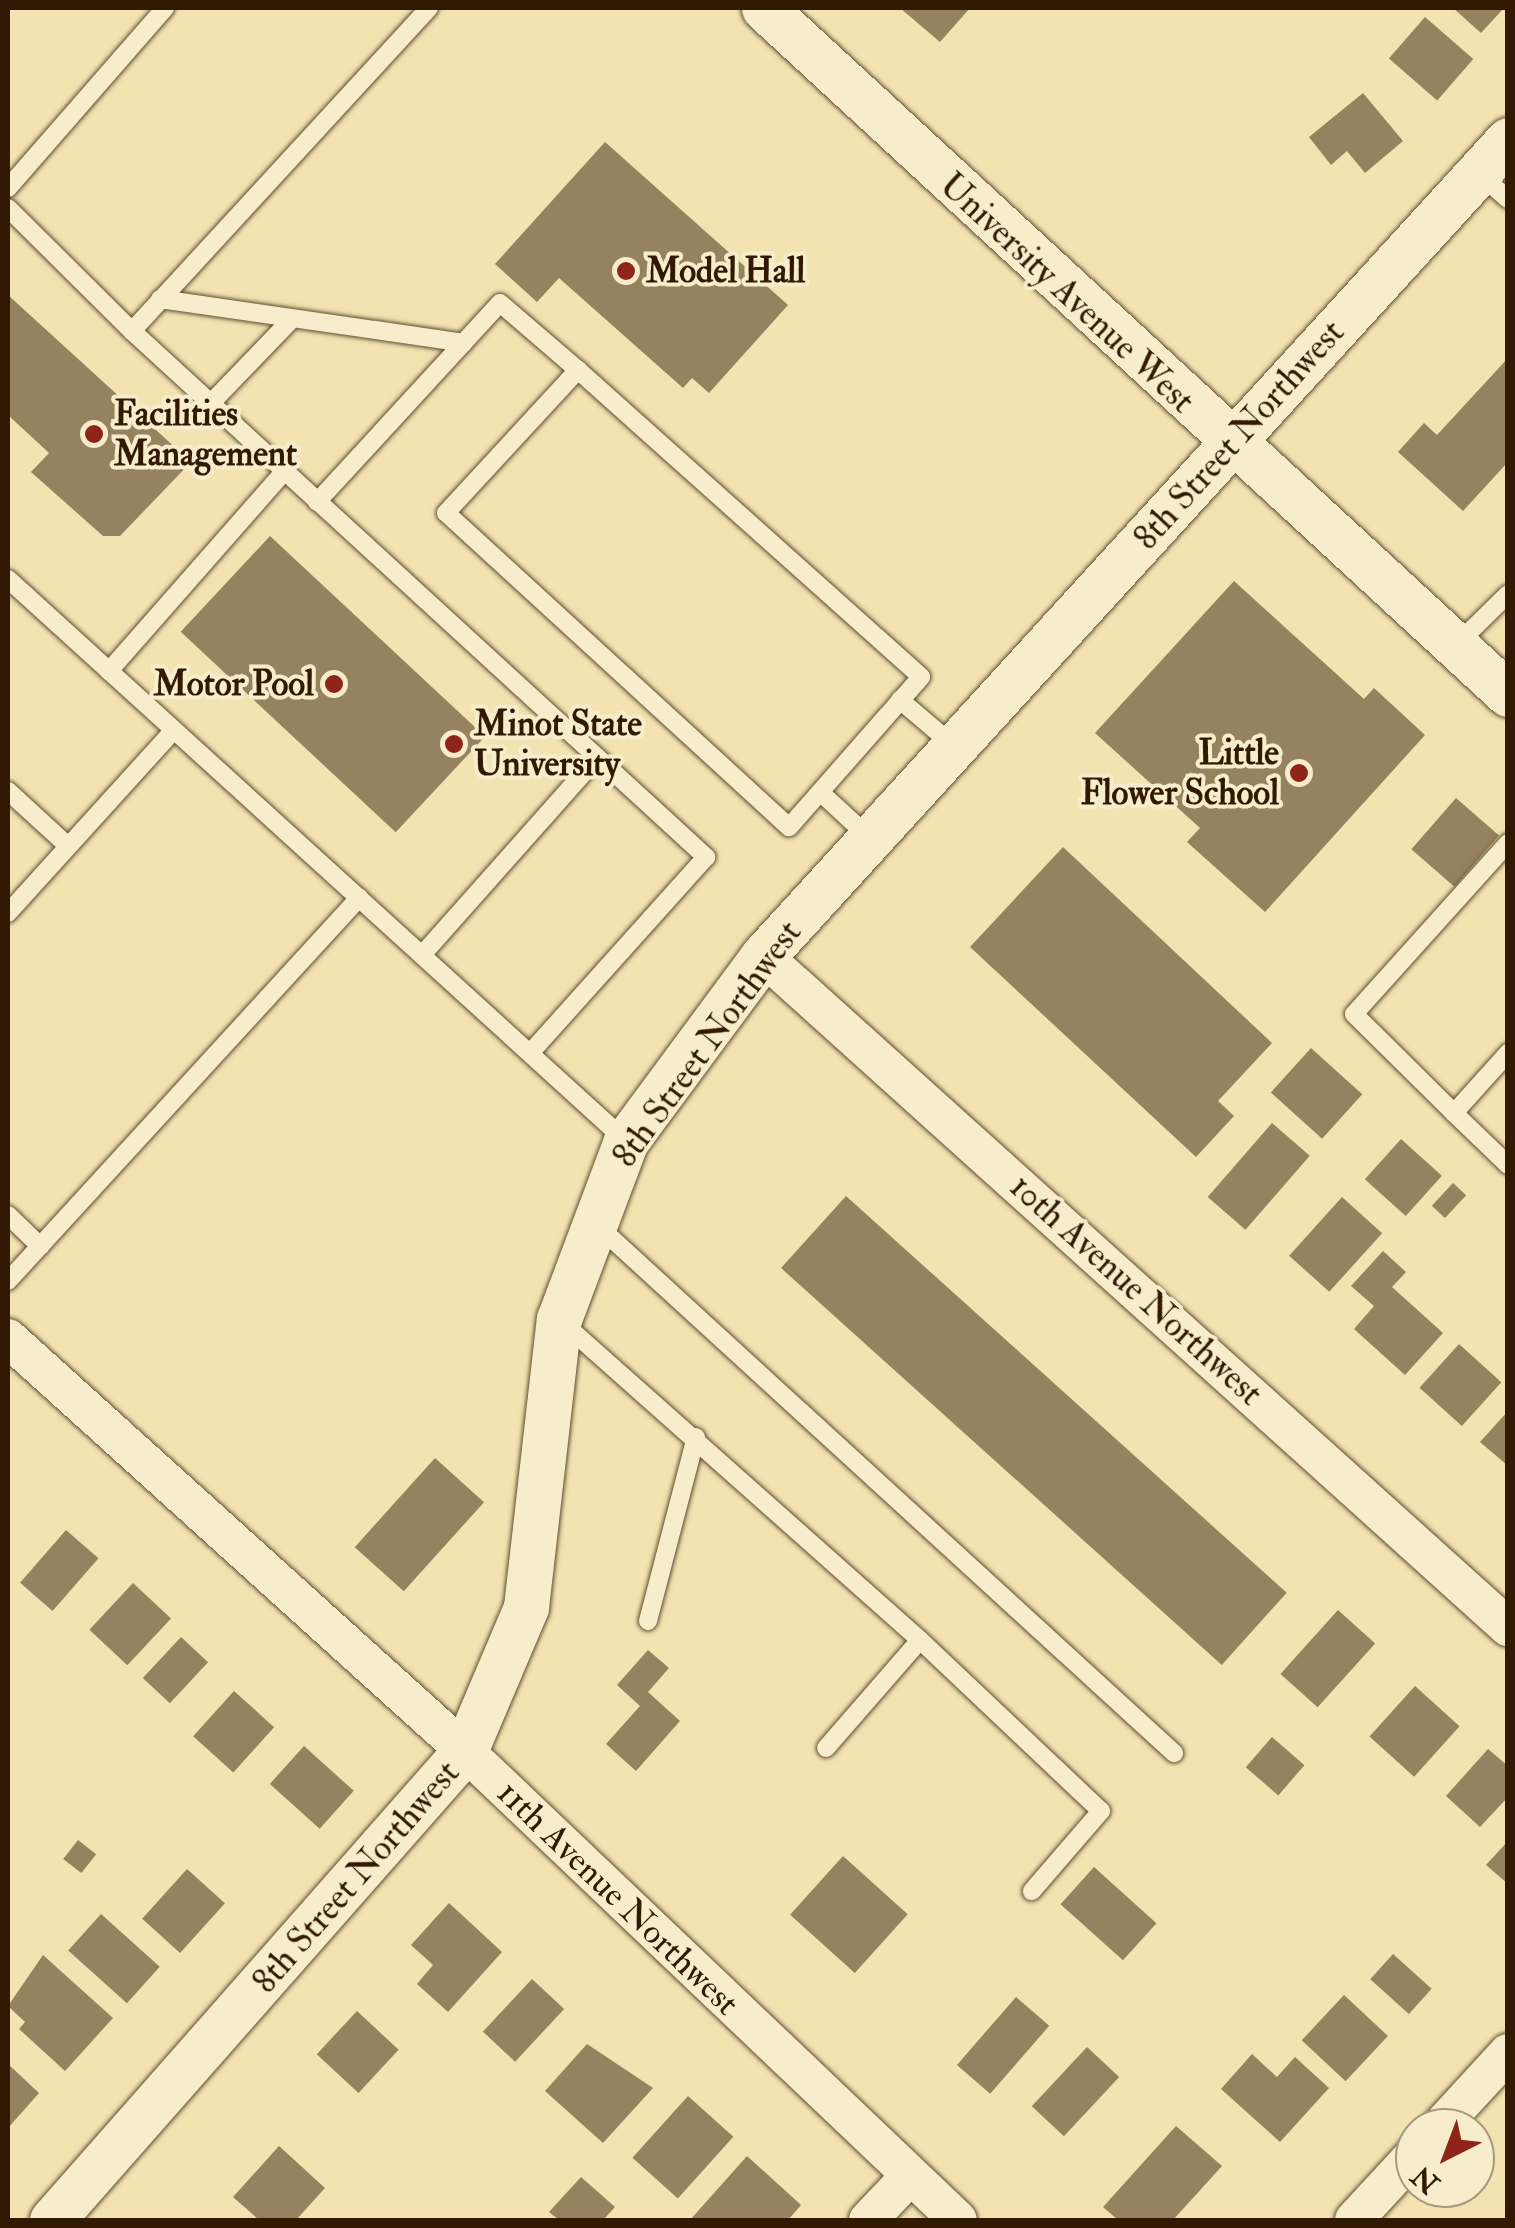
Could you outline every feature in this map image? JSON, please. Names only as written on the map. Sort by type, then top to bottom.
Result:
[{"type":"street","name":"University Avenue West","points":[[775,11],[1230,445],[1508,694]]},
{"type":"street","name":"8th Street Northwest","points":[[52,2220],[465,1751],[526,1606],[558,1319],[590,1219],[626,1141],[763,956],[1230,445],[1498,171]]},
{"type":"street","name":"10th Avenue Northwest","points":[[763,956],[1508,1627]]},
{"type":"street","name":"11th Avenue Northwest","points":[[8,1338],[465,1751],[958,2220]]},
{"type":"street","points":[[1458,2108],[1508,2054]]},
{"type":"street","points":[[868,2220],[910,2176]]},
{"type":"street","points":[[1354,2220],[1395,2176]]},
{"type":"lane","points":[[8,188],[165,8]]},
{"type":"lane","points":[[132,331],[430,8]]},
{"type":"lane","points":[[8,208],[132,331],[706,857],[530,1053]]},
{"type":"lane","points":[[160,299],[464,344]]},
{"type":"lane","points":[[317,502],[500,302],[578,370],[921,677],[790,827],[446,513],[578,370]]},
{"type":"lane","points":[[212,402],[292,318]]},
{"type":"lane","points":[[109,671],[284,472]]},
{"type":"lane","points":[[8,579],[626,1141]]},
{"type":"lane","points":[[1454,646],[1507,596]]},
{"type":"lane","points":[[900,700],[954,746]]},
{"type":"lane","points":[[8,914],[174,730]]},
{"type":"lane","points":[[422,955],[597,758]]},
{"type":"lane","points":[[8,790],[68,846]]},
{"type":"lane","points":[[820,792],[870,838]]},
{"type":"lane","points":[[1508,842],[1354,1014],[1508,1165]]},
{"type":"lane","points":[[8,1281],[359,898]]},
{"type":"lane","points":[[1454,1112],[1508,1054]]},
{"type":"lane","points":[[8,1215],[40,1246]]},
{"type":"lane","points":[[590,1219],[1174,1754]]},
{"type":"lane","points":[[558,1319],[696,1437],[1101,1811],[1032,1891]]},
{"type":"lane","points":[[648,1621],[696,1437]]},
{"type":"lane","points":[[826,1748],[920,1640]]},
{"type":"building","points":[[900,8],[970,8],[940,42]]},
{"type":"building","points":[[1453,8],[1504,8],[1481,33]]},
{"type":"building","points":[[1425,17],[1473,59],[1437,100],[1389,59]]},
{"type":"building","points":[[1363,93],[1403,141],[1365,173],[1347,151],[1331,165],[1309,137]]},
{"type":"building","name":"Model Hall","points":[[605,142],[788,305],[709,393],[692,378],[683,388],[559,278],[537,302],[495,264]]},
{"type":"building","name":"Facilities Management","points":[[8,295],[191,462],[120,536],[103,536],[31,472],[49,453],[8,415]]},
{"type":"building","points":[[1508,358],[1508,462],[1463,511],[1398,452],[1424,423],[1437,435]]},
{"type":"building","name":"Motor Pool","points":[[270,536],[485,737],[396,832],[181,632]]},
{"type":"building","points":[[1234,581],[1364,699],[1374,688],[1425,735],[1265,912],[1187,842],[1200,828],[1095,733]]},
{"type":"building","points":[[1456,798],[1499,835],[1454,887],[1411,849]]},
{"type":"building","points":[[1063,847],[1272,1043],[1218,1101],[1234,1116],[1196,1157],[970,947]]},
{"type":"building","points":[[1311,1048],[1362,1094],[1322,1139],[1271,1093]]},
{"type":"building","points":[[1272,1123],[1310,1156],[1245,1230],[1208,1197]]},
{"type":"building","points":[[1401,1139],[1442,1176],[1406,1216],[1365,1179]]},
{"type":"building","points":[[1453,1183],[1466,1195],[1445,1218],[1432,1206]]},
{"type":"building","points":[[846,1196],[1287,1593],[1222,1665],[781,1268]]},
{"type":"building","points":[[1342,1197],[1382,1233],[1329,1292],[1289,1256]]},
{"type":"building","points":[[1383,1251],[1406,1272],[1392,1287],[1443,1333],[1405,1375],[1354,1329],[1374,1306],[1351,1286]]},
{"type":"building","points":[[1459,1344],[1501,1382],[1462,1426],[1420,1388]]},
{"type":"building","points":[[1508,1411],[1508,1466],[1480,1442]]},
{"type":"building","points":[[435,1458],[484,1502],[404,1591],[355,1547]]},
{"type":"building","points":[[66,1530],[98,1558],[53,1611],[20,1583]]},
{"type":"building","points":[[133,1583],[171,1618],[127,1665],[89,1630]]},
{"type":"building","points":[[1338,1610],[1375,1643],[1318,1707],[1280,1674]]},
{"type":"building","points":[[181,1637],[208,1662],[170,1703],[143,1678]]},
{"type":"building","points":[[648,1650],[669,1668],[648,1692],[680,1721],[636,1771],[606,1744],[640,1706],[617,1685]]},
{"type":"building","points":[[1415,1686],[1460,1726],[1414,1777],[1369,1737]]},
{"type":"building","points":[[234,1691],[274,1727],[233,1772],[193,1736]]},
{"type":"building","points":[[1272,1737],[1304,1765],[1278,1795],[1246,1767]]},
{"type":"building","points":[[304,1746],[354,1791],[320,1829],[270,1784]]},
{"type":"building","points":[[1488,1749],[1508,1766],[1508,1797],[1480,1827],[1446,1796]]},
{"type":"building","points":[[78,1840],[96,1854],[81,1873],[63,1859]]},
{"type":"building","points":[[1508,1841],[1508,1884],[1486,1865]]},
{"type":"building","points":[[843,1856],[908,1914],[855,1973],[790,1915]]},
{"type":"building","points":[[1094,1867],[1156,1923],[1123,1960],[1061,1904]]},
{"type":"building","points":[[187,1869],[225,1903],[180,1953],[142,1919]]},
{"type":"building","points":[[449,1903],[502,1952],[448,2012],[417,1984],[433,1965],[411,1945]]},
{"type":"building","points":[[101,1914],[160,1967],[127,2003],[68,1950]]},
{"type":"building","points":[[1393,1954],[1432,1989],[1409,2014],[1370,1979]]},
{"type":"building","points":[[43,1955],[113,2018],[65,2071],[19,2029],[25,2022],[8,2006]]},
{"type":"building","points":[[532,1979],[564,2009],[515,2062],[483,2032]]},
{"type":"building","points":[[1344,1995],[1388,2036],[1346,2081],[1302,2040]]},
{"type":"building","points":[[1016,1997],[1049,2026],[990,2094],[957,2065]]},
{"type":"building","points":[[357,2011],[399,2050],[358,2093],[317,2054]]},
{"type":"building","points":[[587,2044],[653,2088],[603,2143],[545,2091]]},
{"type":"building","points":[[1087,2047],[1119,2077],[1064,2136],[1032,2106]]},
{"type":"building","points":[[1252,2054],[1277,2077],[1295,2057],[1329,2088],[1280,2142],[1221,2089]]},
{"type":"building","points":[[8,2064],[39,2093],[8,2128]]},
{"type":"building","points":[[688,2096],[733,2137],[678,2198],[632,2158]]},
{"type":"building","points":[[1176,2126],[1222,2166],[1173,2220],[1118,2220],[1103,2207]]},
{"type":"building","points":[[279,2146],[325,2188],[296,2220],[259,2220],[233,2197]]},
{"type":"building","points":[[747,2156],[801,2205],[788,2220],[690,2220]]},
{"type":"building","points":[[581,2177],[615,2207],[603,2220],[559,2220],[549,2212]]},
{"type":"place","name":"Model Hall","points":[[626,271]]},
{"type":"place","name":"Facilities Management","points":[[94,434]]},
{"type":"place","name":"Motor Pool","points":[[334,684]]},
{"type":"place","name":"Minot State University","points":[[454,744]]},
{"type":"place","name":"Little Flower School","points":[[1299,773]]}]
